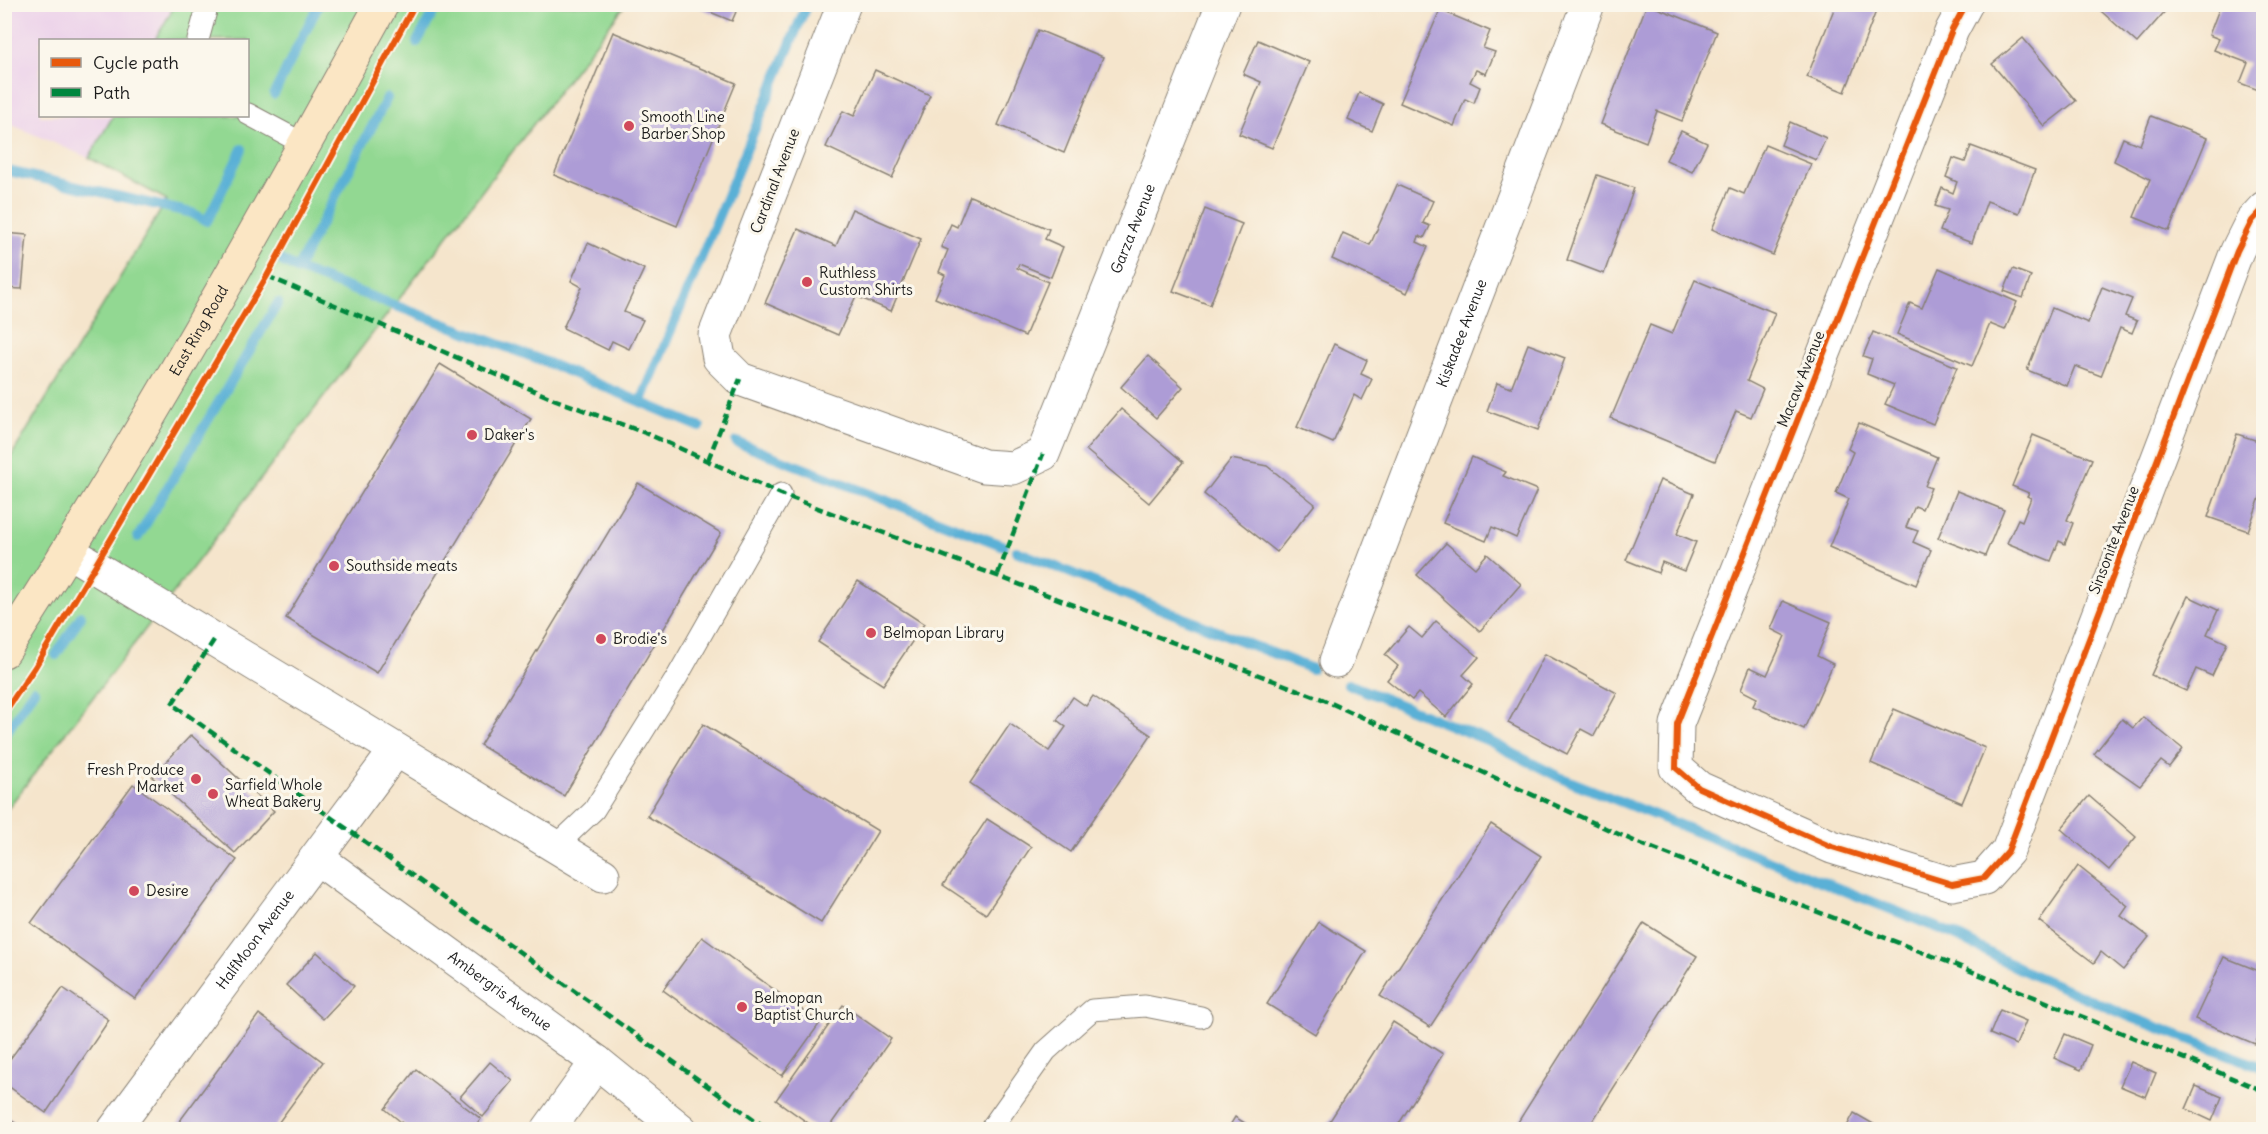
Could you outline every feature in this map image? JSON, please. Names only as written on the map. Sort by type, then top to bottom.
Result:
[{"type":"main road","name":"East Ring Road","points":[[9,634],[68,551],[304,144],[382,4]]},
{"type":"street","name":"Cardinal Avenue","points":[[844,4],[715,335],[719,358],[740,379],[984,466],[1013,468],[1043,454]]},
{"type":"street","name":"Garza Avenue","points":[[1043,454],[1223,4]]},
{"type":"street","name":"Kiskadee Avenue","points":[[1336,661],[1588,4]]},
{"type":"street","name":"Macaw Avenue","points":[[1966,4],[1952,30],[1677,724],[1676,768],[1699,788],[1832,847],[1952,884],[1984,879]]},
{"type":"street","name":"Sinsonite Avenue","points":[[1984,879],[2008,851],[2237,251],[2252,222],[2264,208]]},
{"type":"street","points":[[68,551],[603,875]]},
{"type":"street","name":"HalfMoon Avenue","points":[[114,1130],[396,750]]},
{"type":"street","name":"Ambergris Avenue","points":[[317,858],[597,1062],[681,1130]]},
{"type":"street","points":[[548,1130],[597,1062]]},
{"type":"lane","points":[[198,39],[208,4]]},
{"type":"lane","points":[[249,115],[304,144]]},
{"type":"lane","points":[[556,846],[594,810],[676,677],[781,494]]},
{"type":"lane","points":[[990,1130],[1046,1051],[1092,1010],[1145,1006],[1201,1017]]},
{"type":"shaded area","points":[[4,5],[175,5],[156,39],[39,39],[39,117],[112,117],[89,158],[5,122]]},
{"type":"green space","points":[[175,5],[625,5],[5,812],[4,468],[167,200],[89,158],[112,117],[249,117],[249,39],[156,39]]},
{"type":"building","points":[[1647,4],[1717,32],[1682,121],[1657,111],[1646,142],[1601,124]]},
{"type":"building","points":[[1836,4],[1878,6],[1845,92],[1807,77]]},
{"type":"building","points":[[2093,4],[2164,4],[2168,8],[2137,43]]},
{"type":"building","points":[[2221,4],[2264,4],[2264,92],[2240,83],[2248,63],[2214,50],[2219,39],[2209,35]]},
{"type":"building","points":[[693,5],[739,5],[732,21]]},
{"type":"building","points":[[1440,10],[1490,31],[1483,48],[1495,52],[1486,74],[1476,70],[1470,82],[1480,87],[1474,103],[1465,99],[1454,126],[1400,103]]},
{"type":"building","points":[[1038,30],[1103,57],[1064,153],[998,125]]},
{"type":"building","points":[[613,32],[736,83],[677,226],[554,175]]},
{"type":"building","points":[[2023,38],[2076,101],[2044,126],[1992,64]]},
{"type":"building","points":[[1258,40],[1309,62],[1272,148],[1239,134],[1261,82],[1243,74]]},
{"type":"building","points":[[875,70],[930,95],[892,178],[826,147],[843,111],[854,116]]},
{"type":"building","points":[[1359,93],[1383,104],[1372,131],[1348,120]]},
{"type":"building","points":[[2151,116],[2207,138],[2169,231],[2134,217],[2150,179],[2114,161],[2123,138],[2140,145]]},
{"type":"building","points":[[1790,122],[1826,138],[1816,160],[1781,145]]},
{"type":"building","points":[[1681,131],[1707,143],[1692,172],[1666,160]]},
{"type":"building","points":[[1765,145],[1811,164],[1773,255],[1712,229],[1730,188],[1744,194]]},
{"type":"building","points":[[1971,146],[2035,170],[2019,213],[1987,201],[1972,243],[1940,231],[1948,210],[1935,206],[1942,188],[1953,193],[1957,182],[1946,177],[1953,158],[1965,162]]},
{"type":"building","points":[[1597,175],[1634,188],[1604,274],[1567,260]]},
{"type":"building","points":[[1397,185],[1433,201],[1423,223],[1430,226],[1424,238],[1419,236],[1417,242],[1428,247],[1407,293],[1332,259],[1343,233],[1370,245]]},
{"type":"building","points":[[970,196],[1049,229],[1045,239],[1063,247],[1051,277],[1019,264],[1017,268],[1048,282],[1025,336],[935,298],[945,275],[939,272],[948,250],[941,247],[951,224],[957,227]]},
{"type":"building","points":[[852,209],[921,239],[891,311],[856,296],[838,335],[765,303],[798,229],[836,246]]},
{"type":"building","points":[[1205,209],[1242,224],[1210,305],[1173,291]]},
{"type":"building","points":[[4,233],[27,235],[22,289],[4,288]]},
{"type":"building","points":[[588,243],[644,269],[624,312],[643,320],[629,349],[612,341],[608,350],[563,328],[582,287],[571,281]]},
{"type":"building","points":[[1939,268],[2017,302],[2005,330],[1990,324],[1972,366],[1897,334],[1910,303],[1922,308]]},
{"type":"building","points":[[2013,269],[2031,276],[2023,298],[2004,291]]},
{"type":"building","points":[[1695,280],[1775,313],[1747,381],[1763,389],[1751,417],[1736,411],[1715,461],[1611,418],[1650,325],[1672,334]]},
{"type":"building","points":[[2102,287],[2132,299],[2125,316],[2137,321],[2132,333],[2120,328],[2101,376],[2075,366],[2067,386],[2027,370],[2052,308],[2088,323]]},
{"type":"building","points":[[1873,332],[1957,367],[1933,424],[1885,404],[1894,385],[1867,374],[1872,359],[1863,356]]},
{"type":"building","points":[[1334,344],[1367,360],[1361,374],[1372,379],[1362,400],[1354,395],[1333,443],[1297,427]]},
{"type":"building","points":[[1528,344],[1565,358],[1538,430],[1487,411],[1497,383],[1511,388]]},
{"type":"building","points":[[1148,356],[1183,387],[1156,418],[1121,387]]},
{"type":"building","points":[[440,364],[531,419],[377,673],[286,618]]},
{"type":"building","points":[[1121,409],[1183,462],[1149,503],[1086,450]]},
{"type":"building","points":[[1859,423],[1937,457],[1925,486],[1931,488],[1922,509],[1915,506],[1906,527],[1918,531],[1913,542],[1931,550],[1916,585],[1829,547],[1849,499],[1836,493],[1853,452],[1848,449]]},
{"type":"building","points":[[2237,434],[2264,443],[2264,486],[2248,531],[2208,517]]},
{"type":"building","points":[[2033,435],[2092,459],[2067,520],[2073,523],[2065,544],[2059,541],[2051,561],[2007,543],[2018,519],[2022,521],[2031,498],[2027,496],[2029,493],[2012,486]]},
{"type":"building","points":[[1472,457],[1506,472],[1503,476],[1537,490],[1516,538],[1492,527],[1486,541],[1443,523]]},
{"type":"building","points":[[1231,459],[1267,466],[1315,504],[1277,552],[1204,494]]},
{"type":"building","points":[[1660,480],[1694,494],[1677,534],[1696,542],[1684,571],[1662,562],[1658,573],[1626,560]]},
{"type":"building","name":"Brodie's","points":[[638,483],[721,533],[564,796],[480,745]]},
{"type":"building","points":[[1957,491],[2004,510],[1985,556],[1938,538]]},
{"type":"building","points":[[1446,543],[1475,568],[1487,554],[1521,584],[1480,631],[1417,575]]},
{"type":"building","name":"Belmopan Library","points":[[858,581],[924,624],[883,685],[818,642]]},
{"type":"building","points":[[2188,596],[2218,610],[2207,634],[2227,643],[2212,676],[2196,669],[2186,691],[2151,675]]},
{"type":"building","points":[[1783,601],[1831,622],[1817,656],[1833,664],[1804,729],[1753,706],[1757,698],[1741,690],[1750,667],[1767,675],[1785,636],[1771,629]]},
{"type":"building","points":[[1436,621],[1479,657],[1463,675],[1473,684],[1446,717],[1418,693],[1412,700],[1387,680],[1398,666],[1385,655],[1409,627],[1422,638]]},
{"type":"building","points":[[1545,654],[1617,693],[1594,736],[1581,729],[1567,754],[1508,723]]},
{"type":"building","points":[[1093,696],[1151,735],[1071,852],[970,783],[1010,724],[1049,751],[1066,727],[1057,720],[1073,697],[1086,706]]},
{"type":"building","points":[[1894,709],[1985,748],[1962,803],[1871,763]]},
{"type":"building","points":[[2143,717],[2183,749],[2169,767],[2161,761],[2140,786],[2094,754],[2122,719],[2133,728]]},
{"type":"building","points":[[703,724],[878,831],[821,923],[647,816]]},
{"type":"building","name":"Sarfield Whole Wheat Bakery","points":[[191,735],[274,811],[235,853],[152,777]]},
{"type":"building","name":"Desire","points":[[133,784],[237,860],[135,999],[31,923]]},
{"type":"building","points":[[2089,796],[2136,837],[2109,870],[2061,829]]},
{"type":"building","points":[[987,819],[1031,847],[986,914],[943,885]]},
{"type":"building","points":[[1491,824],[1541,856],[1430,1027],[1380,996]]},
{"type":"building","points":[[2078,866],[2128,906],[2121,916],[2149,937],[2123,970],[2101,952],[2094,963],[2039,921]]},
{"type":"building","points":[[1319,922],[1366,951],[1315,1034],[1267,1004]]},
{"type":"building","points":[[1644,923],[1697,956],[1587,1130],[1513,1130]]},
{"type":"building","name":"Belmopan Baptist Church","points":[[702,937],[820,1023],[782,1076],[663,990]]},
{"type":"building","points":[[317,952],[354,986],[323,1019],[286,985]]},
{"type":"building","points":[[2224,957],[2264,973],[2264,1024],[2255,1044],[2195,1019]]},
{"type":"building","points":[[63,988],[109,1020],[46,1113],[4,1083],[4,1067]]},
{"type":"building","points":[[843,1005],[891,1039],[827,1130],[818,1130],[776,1100]]},
{"type":"building","points":[[2000,1010],[2026,1021],[2016,1045],[1990,1034]]},
{"type":"building","points":[[259,1014],[323,1062],[273,1130],[173,1130]]},
{"type":"building","points":[[1393,1022],[1443,1054],[1395,1130],[1324,1130]]},
{"type":"building","points":[[2065,1034],[2091,1045],[2081,1070],[2054,1058]]},
{"type":"building","points":[[490,1062],[513,1081],[483,1117],[460,1097]]},
{"type":"building","points":[[2131,1062],[2156,1073],[2146,1097],[2120,1086]]},
{"type":"building","points":[[416,1069],[481,1119],[473,1130],[411,1130],[385,1109]]},
{"type":"building","points":[[2196,1086],[2222,1097],[2212,1121],[2186,1109]]},
{"type":"building","points":[[1854,1113],[1884,1130],[1845,1130]]},
{"type":"building","points":[[4,1115],[25,1130],[4,1130]]},
{"type":"building","points":[[1235,1117],[1256,1130],[1227,1130]]},
{"type":"waterway","points":[[274,94],[319,4]]},
{"type":"waterway","points":[[417,42],[438,4]]},
{"type":"waterway","points":[[641,402],[807,4]]},
{"type":"waterway","points":[[297,269],[387,98]]},
{"type":"waterway","points":[[4,170],[192,213],[207,221],[242,149]]},
{"type":"waterway","points":[[278,259],[297,269],[541,360],[700,427]]},
{"type":"waterway","points":[[138,537],[278,303]]},
{"type":"waterway","points":[[736,442],[1004,546]]},
{"type":"waterway","points":[[1016,551],[1312,669]]},
{"type":"waterway","points":[[56,655],[81,616]]},
{"type":"waterway","points":[[1348,684],[1487,740],[1559,777],[1953,934],[2022,970],[2128,1016],[2264,1068]]},
{"type":"waterway","points":[[4,736],[34,690]]},
{"type":"marked path","points":[[267,276],[556,400],[648,434],[781,494],[1322,699],[1636,842],[1956,965],[2264,1091]]},
{"type":"marked path","points":[[708,460],[740,379]]},
{"type":"marked path","points":[[998,574],[1043,454]]},
{"type":"marked path","points":[[214,640],[172,704],[769,1130]]},
{"type":"cycle path","points":[[4,713],[35,667],[267,276],[415,4]]},
{"type":"cycle path","points":[[1966,4],[1952,30],[1677,724],[1676,768],[1699,788],[1832,847],[1952,884],[1984,878],[2008,851],[2237,251],[2252,221],[2264,208]]},
{"type":"place","name":"Smooth Line Barber Shop","points":[[629,126]]},
{"type":"place","name":"Ruthless Custom Shirts","points":[[807,282]]},
{"type":"place","name":"Daker's","points":[[472,435]]},
{"type":"place","name":"Southside meats","points":[[334,566]]},
{"type":"place","name":"Belmopan Library","points":[[871,633]]},
{"type":"place","name":"Brodie's","points":[[601,639]]},
{"type":"place","name":"Fresh Produce Market","points":[[196,779]]},
{"type":"place","name":"Sarfield Whole Wheat Bakery","points":[[213,794]]},
{"type":"place","name":"Desire","points":[[134,891]]},
{"type":"place","name":"Belmopan Baptist Church","points":[[742,1007]]}]
